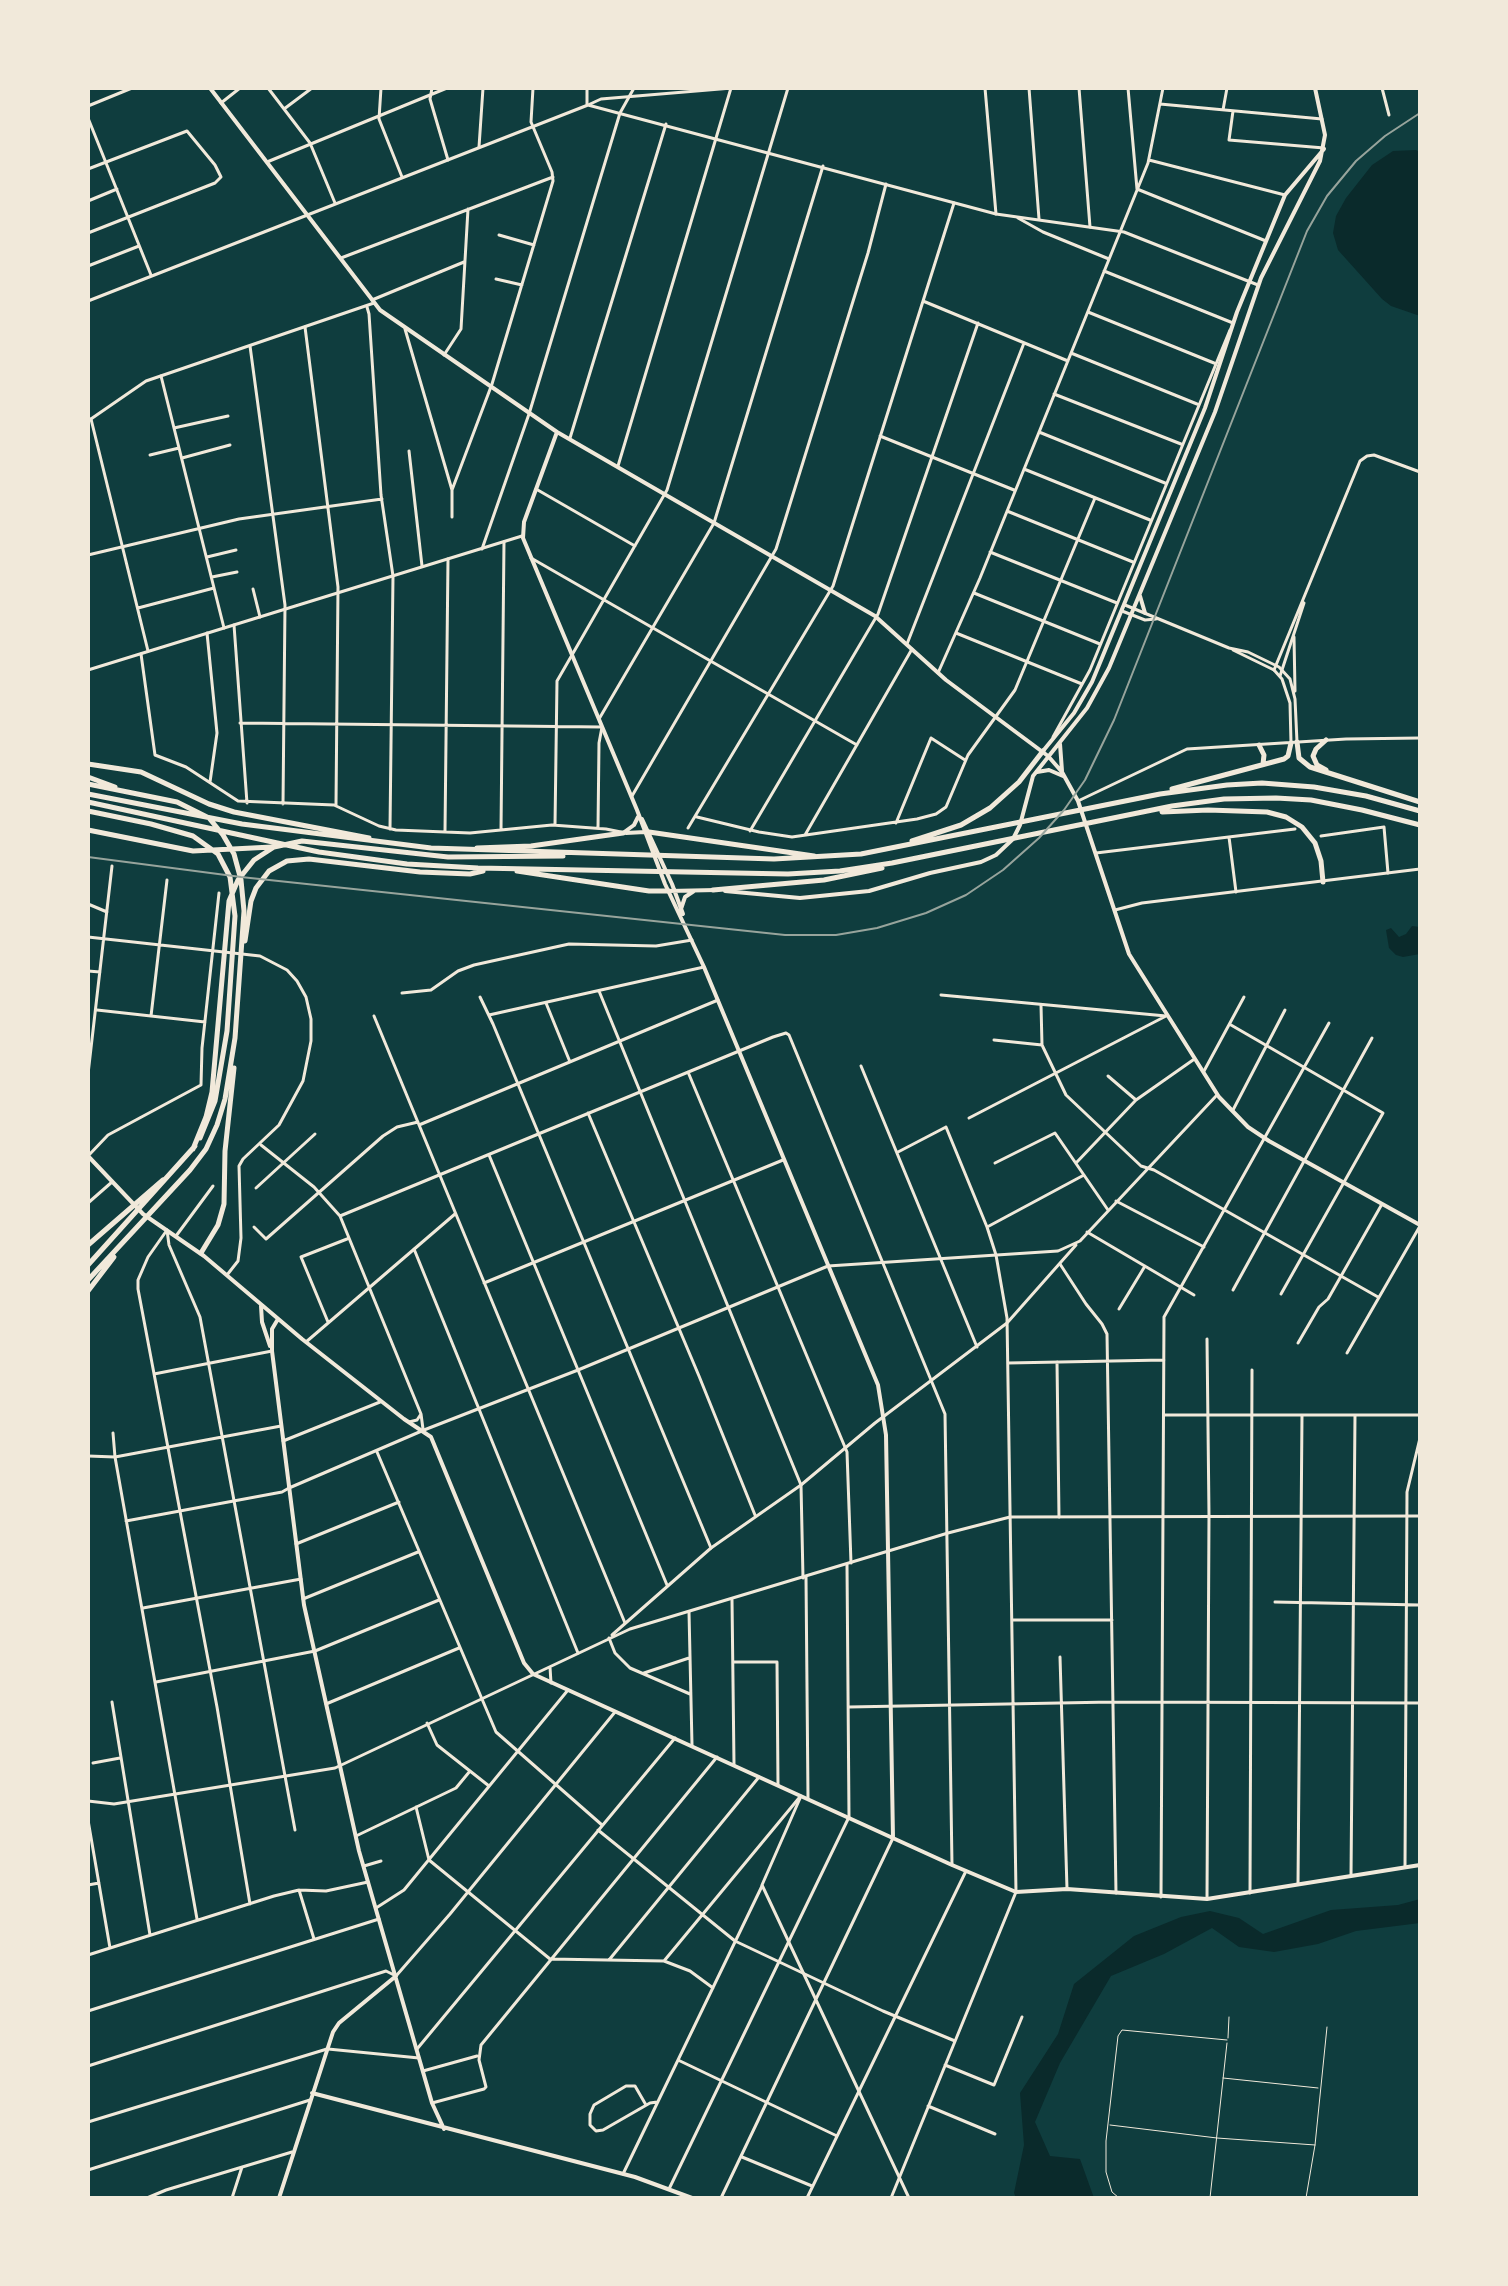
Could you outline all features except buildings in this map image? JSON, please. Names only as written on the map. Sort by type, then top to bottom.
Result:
[{"type":"highway","points":[[1326,740],[1316,749],[1314,760],[1319,766],[1338,775]]},
{"type":"highway","points":[[1160,794],[1188,783],[1286,758],[1294,743]]},
{"type":"highway","points":[[1294,743],[1305,765],[1420,802]]},
{"type":"highway","points":[[1259,745],[1264,755],[1262,765]]},
{"type":"highway","points":[[879,851],[954,829],[975,818],[1012,789],[1046,753]]},
{"type":"highway","points":[[88,764],[141,772],[209,804],[234,812],[341,831],[381,842]]},
{"type":"highway","points":[[88,777],[127,792]]},
{"type":"highway","points":[[88,784],[182,803],[197,810],[218,828],[237,863],[244,906],[224,1156],[223,1209],[218,1225],[201,1253]]},
{"type":"highway","points":[[88,794],[242,824],[459,850],[774,859],[844,857],[1160,794],[1236,784],[1297,785],[1349,792],[1420,811]]},
{"type":"highway","points":[[239,986],[252,898],[262,879],[278,865],[290,860],[470,874],[505,868],[805,873],[857,869],[1206,801],[1276,798],[1345,806],[1420,825]]},
{"type":"highway","points":[[88,802],[293,847],[407,864],[496,869]]},
{"type":"highway","points":[[1121,816],[1187,809],[1281,815],[1298,824],[1312,839],[1319,853],[1323,882]]},
{"type":"highway","points":[[88,811],[184,833],[212,848],[227,868],[234,894],[226,1040],[215,1101],[207,1126],[176,1169],[88,1245]]},
{"type":"highway","points":[[88,830],[193,851],[293,847]]},
{"type":"highway","points":[[647,832],[793,854],[844,857]]},
{"type":"highway","points":[[459,850],[531,846],[623,833]]},
{"type":"highway","points":[[193,1149],[211,1100],[228,905],[243,872],[261,855],[282,844],[302,841],[473,859],[581,854]]},
{"type":"highway","points":[[713,890],[831,879],[943,852]]},
{"type":"highway","points":[[505,868],[618,887],[672,891]]},
{"type":"highway","points":[[88,1280],[195,1163],[214,1133],[223,1108],[234,1047]]},
{"type":"highway","points":[[88,1265],[133,1216],[143,1200]]},
{"type":"highway","points":[[88,1291],[141,1223]]},
{"type":"main road","points":[[210,88],[373,302],[405,329],[557,432],[875,616],[938,673],[1046,753],[1078,800],[1129,954],[1217,1095],[1248,1127],[1266,1139],[1420,1225]]},
{"type":"main road","points":[[1046,753],[1062,740],[1101,685],[1215,412],[1258,285],[1324,148],[1325,135],[1315,88]]},
{"type":"main road","points":[[557,432],[523,524],[522,536],[647,832],[665,884],[672,891],[713,890],[793,898],[835,897],[876,890],[925,874],[981,862],[999,853],[1015,836],[1035,774],[1051,741],[1086,693],[1205,408],[1249,282],[1285,195],[1324,148]]},
{"type":"main road","points":[[1140,593],[1144,616]]},
{"type":"main road","points":[[1062,740],[1059,754],[1064,777]]},
{"type":"main road","points":[[1035,774],[1047,770],[1064,777]]},
{"type":"main road","points":[[623,833],[635,824],[637,810]]},
{"type":"main road","points":[[623,833],[647,832]]},
{"type":"main road","points":[[650,840],[672,884],[687,929],[878,1385],[885,1415],[893,1838]]},
{"type":"main road","points":[[680,911],[685,897],[696,890]]},
{"type":"main road","points":[[88,1157],[143,1214],[201,1253],[261,1306],[431,1437],[524,1663],[533,1674],[1016,1892],[1067,1889],[1207,1899],[1420,1865]]},
{"type":"main road","points":[[261,1306],[262,1322],[272,1351]]},
{"type":"main road","points":[[278,1319],[272,1331],[272,1351],[303,1599],[368,1882],[432,2103],[444,2129]]},
{"type":"main road","points":[[279,2198],[327,2049],[339,2023],[396,1976]]},
{"type":"main road","points":[[312,2093],[623,2174],[692,2198]]},
{"type":"street","points":[[88,106],[132,88]]},
{"type":"street","points":[[221,103],[240,88]]},
{"type":"street","points":[[268,88],[310,143],[335,203]]},
{"type":"street","points":[[284,109],[312,88]]},
{"type":"street","points":[[381,88],[379,115],[402,177]]},
{"type":"street","points":[[432,88],[430,99],[448,160]]},
{"type":"street","points":[[267,162],[447,88]]},
{"type":"street","points":[[479,147],[483,88]]},
{"type":"street","points":[[452,490],[490,388],[553,177],[531,119],[533,88]]},
{"type":"street","points":[[587,88],[588,105]]},
{"type":"street","points":[[482,549],[529,414],[620,113],[634,88]]},
{"type":"street","points":[[88,301],[596,100],[677,90],[732,88],[618,466]]},
{"type":"street","points":[[555,825],[556,682],[665,494],[788,88]]},
{"type":"street","points":[[985,88],[996,214]]},
{"type":"street","points":[[1029,88],[1039,219]]},
{"type":"street","points":[[1079,88],[1090,227]]},
{"type":"street","points":[[1128,88],[1137,189]]},
{"type":"street","points":[[938,673],[974,593],[1149,160],[1163,88]]},
{"type":"street","points":[[1223,110],[1227,88]]},
{"type":"street","points":[[1382,88],[1389,115]]},
{"type":"street","points":[[1160,104],[1322,119]]},
{"type":"street","points":[[588,105],[996,214],[1120,231],[1258,285]]},
{"type":"street","points":[[1233,111],[1229,140],[1324,148]]},
{"type":"street","points":[[88,118],[151,275]]},
{"type":"street","points":[[570,439],[666,124]]},
{"type":"street","points":[[88,169],[187,131],[219,170],[221,177],[215,183],[88,233]]},
{"type":"street","points":[[1149,160],[1285,195]]},
{"type":"street","points":[[599,719],[714,523],[823,166]]},
{"type":"street","points":[[341,258],[553,177]]},
{"type":"street","points":[[632,796],[772,556],[801,477],[886,183]]},
{"type":"street","points":[[88,201],[117,189]]},
{"type":"street","points":[[1137,189],[1266,241]]},
{"type":"street","points":[[688,828],[831,589],[954,202]]},
{"type":"street","points":[[444,355],[461,329],[468,209]]},
{"type":"street","points":[[1011,215],[1043,232],[1109,259]]},
{"type":"street","points":[[499,235],[534,245]]},
{"type":"street","points":[[88,266],[139,246]]},
{"type":"street","points":[[148,651],[89,420],[146,381],[367,307],[466,261]]},
{"type":"street","points":[[1051,741],[1101,644],[1234,322],[1104,271]]},
{"type":"street","points":[[496,279],[522,285]]},
{"type":"street","points":[[923,301],[1068,361]]},
{"type":"street","points":[[367,307],[382,499],[393,576],[390,829]]},
{"type":"street","points":[[1088,312],[1215,363]]},
{"type":"street","points":[[750,831],[875,616],[978,323]]},
{"type":"street","points":[[305,327],[338,593],[336,805]]},
{"type":"street","points":[[405,329],[452,490],[452,517]]},
{"type":"street","points":[[907,644],[1024,343]]},
{"type":"street","points":[[250,346],[285,610],[283,804]]},
{"type":"street","points":[[1071,353],[1199,404]]},
{"type":"street","points":[[161,376],[224,628]]},
{"type":"street","points":[[1054,394],[1182,445]]},
{"type":"street","points":[[174,428],[228,416]]},
{"type":"street","points":[[1039,432],[1167,483]]},
{"type":"street","points":[[880,436],[1015,491]]},
{"type":"street","points":[[182,458],[230,445]]},
{"type":"street","points":[[150,455],[179,448]]},
{"type":"street","points":[[409,451],[422,568]]},
{"type":"street","points":[[1274,670],[1362,459],[1374,455],[1420,472]]},
{"type":"street","points":[[1024,469],[1151,521]]},
{"type":"street","points":[[536,489],[635,546]]},
{"type":"street","points":[[697,817],[778,836],[896,823],[936,814],[943,809],[951,800],[966,761],[1015,690],[1095,498]]},
{"type":"street","points":[[88,555],[272,514],[382,499]]},
{"type":"street","points":[[1007,511],[1134,563]]},
{"type":"street","points":[[88,670],[522,536]]},
{"type":"street","points":[[501,830],[504,542]]},
{"type":"street","points":[[207,557],[236,550]]},
{"type":"street","points":[[990,552],[1118,603]]},
{"type":"street","points":[[531,558],[857,745]]},
{"type":"street","points":[[445,832],[448,559]]},
{"type":"street","points":[[212,577],[237,572]]},
{"type":"street","points":[[138,608],[214,588]]},
{"type":"street","points":[[253,589],[260,617]]},
{"type":"street","points":[[974,593],[1101,644]]},
{"type":"street","points":[[1280,676],[1305,598]]},
{"type":"street","points":[[1124,608],[1229,648],[1274,670],[1280,676],[1290,703],[1294,743]]},
{"type":"street","points":[[234,625],[247,803]]},
{"type":"street","points":[[207,633],[217,733],[210,782]]},
{"type":"street","points":[[956,633],[1083,684]]},
{"type":"street","points":[[1294,637],[1294,743]]},
{"type":"street","points":[[1229,648],[1248,652],[1276,665],[1290,679],[1295,699]]},
{"type":"street","points":[[805,835],[912,649]]},
{"type":"street","points":[[141,654],[155,755],[182,765],[234,799],[247,803],[336,805],[390,829],[445,832],[555,825],[623,833]]},
{"type":"street","points":[[240,723],[602,727],[598,828]]},
{"type":"street","points":[[896,823],[931,738],[966,761]]},
{"type":"street","points":[[1078,800],[1187,749],[1326,740],[1420,738]]},
{"type":"street","points":[[1321,836],[1384,827],[1388,873]]},
{"type":"street","points":[[1096,853],[1295,829]]},
{"type":"street","points":[[1229,837],[1236,892]]},
{"type":"street","points":[[88,1074],[112,866]]},
{"type":"street","points":[[1113,911],[1142,903],[1420,869]]},
{"type":"street","points":[[151,1016],[167,880]]},
{"type":"street","points":[[88,1157],[108,1135],[201,1085],[219,893]]},
{"type":"street","points":[[88,904],[107,912]]},
{"type":"street","points":[[88,937],[253,955],[277,964],[293,976],[306,997],[311,1019],[311,1041],[303,1081],[279,1125],[243,1159],[238,1169],[241,1238],[238,1261],[227,1276]]},
{"type":"street","points":[[402,993],[431,990],[458,971],[479,963],[571,943],[656,946],[692,940]]},
{"type":"street","points":[[489,1015],[704,967]]},
{"type":"street","points":[[88,971],[100,972]]},
{"type":"street","points":[[599,991],[638,1093],[801,1485],[808,1798]]},
{"type":"street","points":[[941,995],[1166,1016]]},
{"type":"street","points":[[480,997],[711,1548]]},
{"type":"street","points":[[1202,1074],[1244,997]]},
{"type":"street","points":[[254,1227],[266,1239],[318,1191],[397,1127],[418,1124],[718,1000]]},
{"type":"street","points":[[546,1003],[570,1062]]},
{"type":"street","points":[[1041,1005],[1042,1045],[1066,1095],[1141,1166],[1378,1297]]},
{"type":"street","points":[[96,1010],[205,1022]]},
{"type":"street","points":[[1232,1111],[1285,1010]]},
{"type":"street","points":[[374,1016],[625,1623]]},
{"type":"street","points":[[969,1118],[1166,1016]]},
{"type":"street","points":[[1161,1897],[1164,1317],[1329,1023]]},
{"type":"street","points":[[1231,1025],[1383,1113],[1281,1294]]},
{"type":"street","points":[[88,1026],[94,1026]]},
{"type":"street","points":[[340,1216],[788,1033],[945,1414],[952,1865]]},
{"type":"street","points":[[1233,1290],[1372,1038]]},
{"type":"street","points":[[994,1040],[1042,1045]]},
{"type":"street","points":[[1076,1163],[1136,1100],[1193,1060]]},
{"type":"street","points":[[861,1066],[977,1347]]},
{"type":"street","points":[[669,2189],[849,1817],[846,1448],[688,1072]]},
{"type":"street","points":[[1108,1076],[1136,1100]]},
{"type":"street","points":[[609,1638],[711,1548],[801,1485],[885,1415],[1007,1323],[1087,1232],[1217,1095]]},
{"type":"street","points":[[588,1113],[755,1515]]},
{"type":"street","points":[[891,2198],[1016,1892],[1007,1323],[996,1255],[946,1127],[898,1152]]},
{"type":"street","points":[[995,1163],[1053,1133],[1108,1210]]},
{"type":"street","points":[[256,1188],[315,1134]]},
{"type":"street","points":[[261,1145],[318,1191],[340,1216],[421,1414],[424,1430]]},
{"type":"street","points":[[489,1155],[667,1585]]},
{"type":"street","points":[[484,1283],[783,1160]]},
{"type":"street","points":[[987,1227],[1084,1175]]},
{"type":"street","points":[[88,1203],[112,1182]]},
{"type":"street","points":[[176,1236],[213,1186]]},
{"type":"street","points":[[1116,1201],[1204,1247]]},
{"type":"street","points":[[1298,1343],[1319,1307],[1328,1299],[1382,1204]]},
{"type":"street","points":[[306,1342],[456,1213]]},
{"type":"street","points":[[1347,1353],[1420,1225]]},
{"type":"street","points":[[167,1230],[169,1245],[197,1308],[295,1830]]},
{"type":"street","points":[[167,1230],[149,1254],[138,1285],[211,1672],[250,1904]]},
{"type":"street","points":[[1087,1232],[1194,1295]]},
{"type":"street","points":[[328,1322],[301,1257],[349,1238]]},
{"type":"street","points":[[126,1521],[283,1492],[424,1430],[828,1266],[1058,1251],[1080,1241]]},
{"type":"street","points":[[414,1249],[579,1653]]},
{"type":"street","points":[[1060,1263],[1107,1334],[1116,1893]]},
{"type":"street","points":[[1119,1309],[1145,1266]]},
{"type":"street","points":[[1207,1339],[1207,1899]]},
{"type":"street","points":[[154,1374],[272,1351]]},
{"type":"street","points":[[1008,1363],[1164,1360]]},
{"type":"street","points":[[1057,1362],[1059,1517]]},
{"type":"street","points":[[1250,1893],[1252,1370]]},
{"type":"street","points":[[283,1441],[381,1401]]},
{"type":"street","points":[[408,1422],[417,1420],[421,1414]]},
{"type":"street","points":[[1164,1415],[1420,1415]]},
{"type":"street","points":[[1298,1885],[1302,1415]]},
{"type":"street","points":[[1351,1876],[1355,1415]]},
{"type":"street","points":[[88,1456],[115,1457],[281,1426]]},
{"type":"street","points":[[113,1433],[197,1919]]},
{"type":"street","points":[[1405,1867],[1406,1516],[1407,1492],[1420,1438]]},
{"type":"street","points":[[377,1452],[496,1732],[602,1825]]},
{"type":"street","points":[[296,1544],[399,1502]]},
{"type":"street","points":[[88,1801],[109,1805],[340,1765],[609,1638],[948,1533],[1010,1517],[1420,1516]]},
{"type":"street","points":[[303,1599],[419,1551]]},
{"type":"street","points":[[143,1608],[301,1579]]},
{"type":"street","points":[[156,1682],[315,1651],[439,1600]]},
{"type":"street","points":[[732,1600],[734,1765]]},
{"type":"street","points":[[1275,1602],[1420,1605]]},
{"type":"street","points":[[689,1612],[692,1745]]},
{"type":"street","points":[[1012,1620],[1112,1620]]},
{"type":"street","points":[[609,1638],[621,1661],[642,1674],[690,1694]]},
{"type":"street","points":[[326,1704],[459,1648]]},
{"type":"street","points":[[1060,1657],[1067,1889]]},
{"type":"street","points":[[642,1674],[689,1658]]},
{"type":"street","points":[[733,1662],[777,1662],[778,1785]]},
{"type":"street","points":[[551,1666],[551,1683]]},
{"type":"street","points":[[376,1908],[404,1890],[568,1690]]},
{"type":"street","points":[[112,1702],[150,1935]]},
{"type":"street","points":[[849,1707],[1112,1702],[1420,1703]]},
{"type":"street","points":[[88,2066],[378,1974],[390,1971],[396,1976],[616,1711]]},
{"type":"street","points":[[427,1723],[437,1745],[489,1786]]},
{"type":"street","points":[[417,2049],[675,1738]]},
{"type":"street","points":[[432,2103],[486,2087],[479,2056],[481,2045],[717,1757]]},
{"type":"street","points":[[93,1763],[120,1758]]},
{"type":"street","points":[[356,1836],[456,1788],[470,1771]]},
{"type":"street","points":[[609,1960],[760,1777]]},
{"type":"street","points":[[623,2174],[762,1885],[801,1796]]},
{"type":"street","points":[[664,1961],[801,1796]]},
{"type":"street","points":[[416,1807],[429,1860],[550,1959],[664,1961],[680,1966],[713,1988]]},
{"type":"street","points":[[88,1820],[110,1948]]},
{"type":"street","points":[[598,1830],[735,1941],[955,2041]]},
{"type":"street","points":[[721,2198],[893,1838]]},
{"type":"street","points":[[364,1866],[381,1861]]},
{"type":"street","points":[[807,2198],[963,1870]]},
{"type":"street","points":[[88,1955],[299,1890],[321,1892],[368,1882]]},
{"type":"street","points":[[88,1885],[99,1883]]},
{"type":"street","points":[[762,1885],[909,2198]]},
{"type":"street","points":[[299,1890],[314,1939]]},
{"type":"street","points":[[88,2011],[379,1919]]},
{"type":"street","points":[[378,1974],[387,1982]]},
{"type":"street","points":[[945,2065],[992,2085],[998,2078],[1022,2017]]},
{"type":"street","points":[[88,2122],[327,2049],[419,2058]]},
{"type":"street","points":[[423,2071],[479,2056]]},
{"type":"street","points":[[678,2060],[837,2137]]},
{"type":"street","points":[[646,2105],[635,2086],[626,2086],[594,2105],[590,2125],[596,2131],[603,2130],[646,2105],[657,2102]]},
{"type":"street","points":[[88,2170],[310,2100]]},
{"type":"street","points":[[928,2106],[995,2134]]},
{"type":"street","points":[[147,2198],[293,2152]]},
{"type":"street","points":[[742,2157],[813,2186]]},
{"type":"street","points":[[232,2198],[242,2166]]},
{"type":"lane","points":[[1210,2198],[1229,2017]]},
{"type":"lane","points":[[1306,2198],[1315,2145],[1327,2027]]},
{"type":"lane","points":[[1119,2198],[1112,2192],[1106,2172],[1118,2036],[1122,2030],[1227,2040]]},
{"type":"lane","points":[[1223,2078],[1320,2088]]},
{"type":"lane","points":[[1108,2125],[1217,2138],[1315,2145]]},
{"type":"water","points":[[1393,151],[1420,152],[1420,316],[1391,306],[1382,299],[1338,250],[1333,233],[1336,216],[1346,198],[1372,165]]},
{"type":"water","points":[[1412,926],[1420,927],[1420,954],[1396,955],[1389,948],[1386,930],[1391,928],[1399,937]]},
{"type":"water","points":[[1420,1899],[1420,1923],[1356,1931],[1318,1944],[1274,1952],[1239,1947],[1212,1928],[1164,1954],[1111,1976],[1060,2063],[1035,2122],[1050,2156],[1080,2159],[1094,2198],[1016,2198],[1014,2193],[1024,2145],[1020,2093],[1058,2034],[1074,1984],[1134,1936],[1181,1917],[1210,1911],[1239,1918],[1263,1934],[1331,1910],[1398,1905]]},
{"type":"railway","points":[[88,857],[241,877],[785,935],[836,935],[877,928],[926,913],[966,895],[1003,870],[1039,838],[1085,780],[1114,720],[1307,231],[1327,196],[1356,161],[1385,136],[1420,113]]}]
